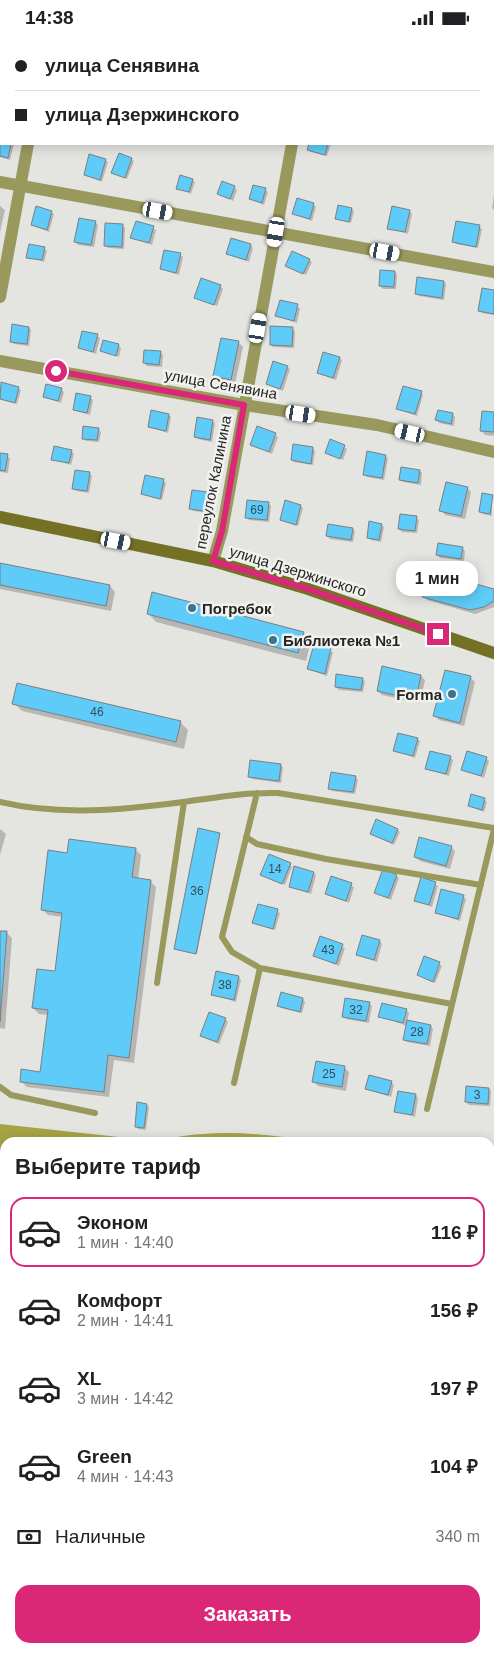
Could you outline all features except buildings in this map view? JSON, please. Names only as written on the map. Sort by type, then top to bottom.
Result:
[{"type":"main road","name":"улица Дзержинского","points":[[0,517],[213,561],[308,589],[494,653]]},
{"type":"street","points":[[0,297],[28,145]]},
{"type":"street","name":"переулок Калинина","points":[[213,561],[222,531],[292,145]]},
{"type":"street","points":[[0,182],[494,272]]},
{"type":"street","name":"улица Сенявина","points":[[0,361],[244,405],[377,425],[494,452]]},
{"type":"lane","points":[[257,793],[222,937],[232,952],[260,968],[452,1004]]},
{"type":"lane","points":[[0,802],[32,809],[130,809],[257,793],[278,793],[494,828],[427,1109]]},
{"type":"lane","points":[[157,983],[184,802]]},
{"type":"lane","points":[[246,837],[257,844],[326,859],[480,885]]},
{"type":"lane","points":[[234,1083],[260,968]]},
{"type":"lane","points":[[0,1087],[11,1095],[95,1113]]},
{"type":"shaded area","points":[[0,1124],[119,1137],[0,1137]]},
{"type":"shaded area","points":[[218,1133],[282,1137],[178,1137]]},
{"type":"place","name":"Погребок","points":[[192,608]]},
{"type":"place","name":"Библиотека №1","points":[[273,640]]},
{"type":"place","name":"Forma","points":[[452,694]]},
{"type":"route","points":[[56,371],[244,405],[222,531],[213,561],[308,589],[438,634]]}]
